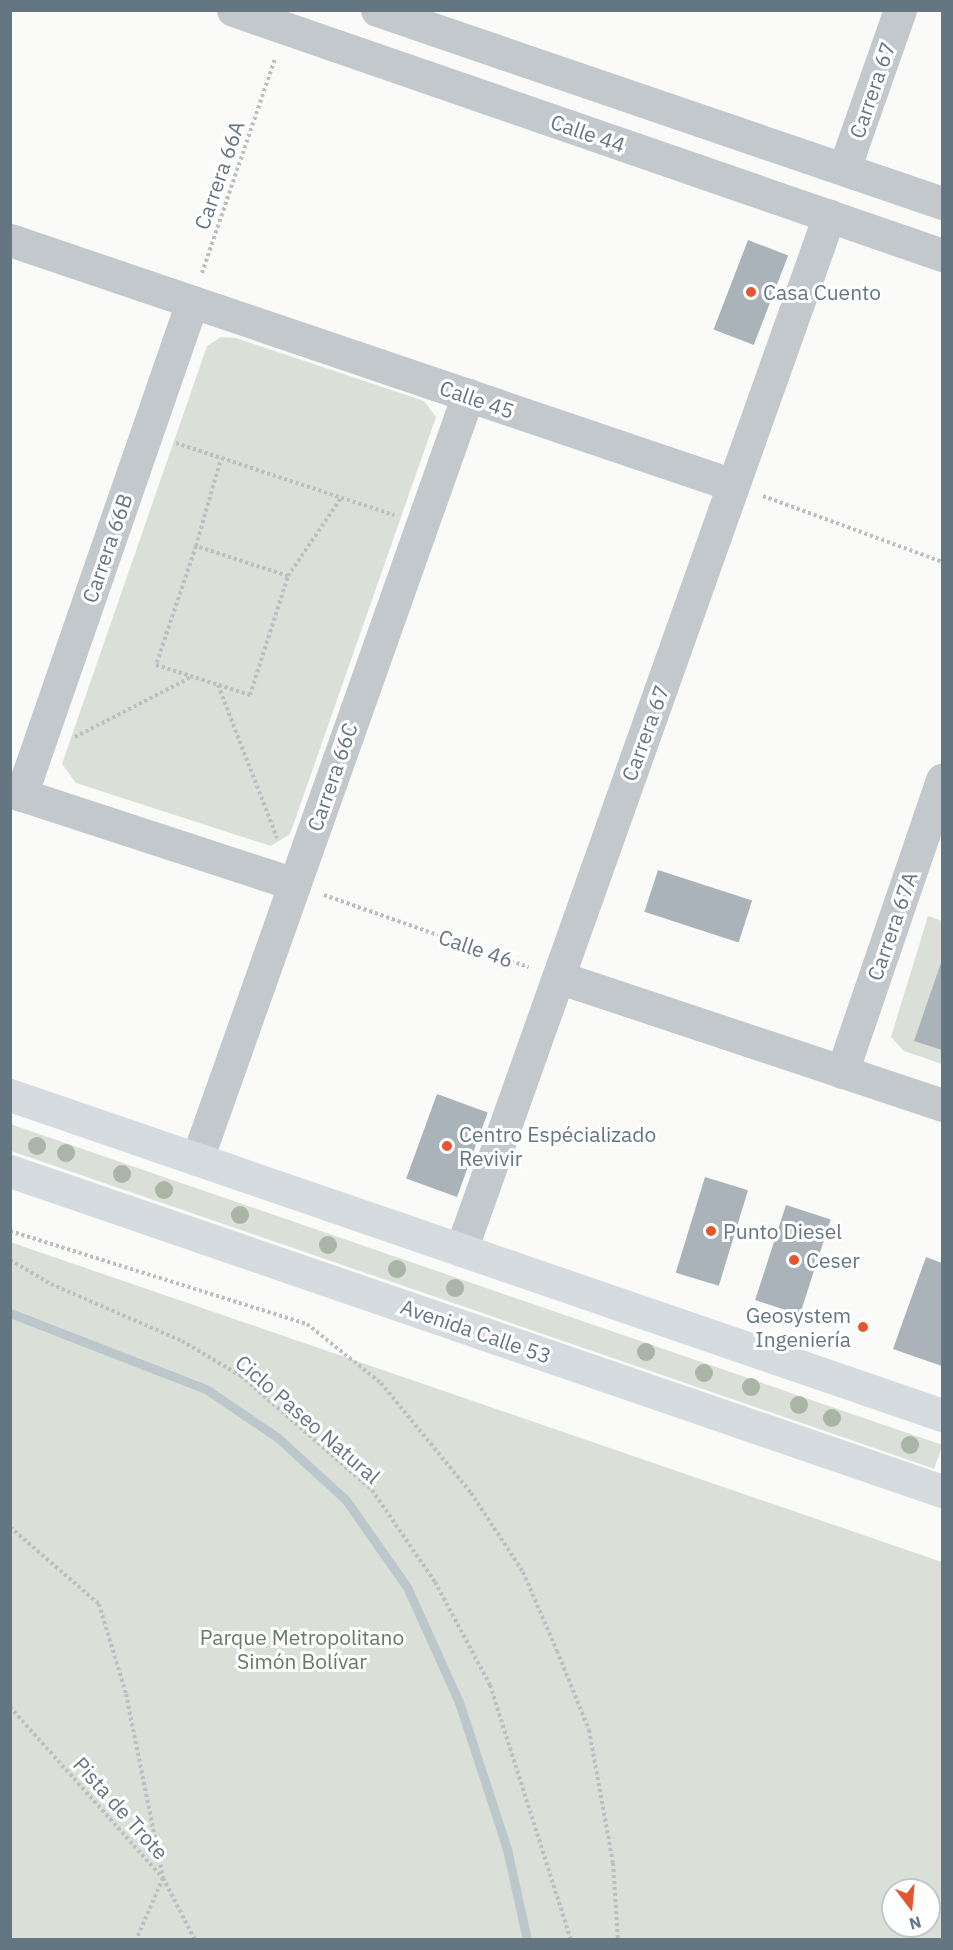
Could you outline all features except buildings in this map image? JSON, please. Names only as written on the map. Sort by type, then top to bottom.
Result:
[{"type":"main road","points":[[10,1095],[942,1415]]},
{"type":"main road","name":"Avenida Calle 53","points":[[10,1171],[942,1491]]},
{"type":"street","name":"Calle 44","points":[[233,10],[942,255]]},
{"type":"street","points":[[377,10],[942,203]]},
{"type":"street","name":"Carrera 67","points":[[844,169],[900,10]]},
{"type":"street","name":"Carrera 67","points":[[461,1250],[829,216]]},
{"type":"street","name":"Calle 45","points":[[10,240],[733,485]]},
{"type":"street","name":"Carrera 66B","points":[[16,793],[192,302]]},
{"type":"street","name":"Carrera 66C","points":[[197,1159],[468,395]]},
{"type":"street","name":"Carrera 67A","points":[[842,1072],[942,780]]},
{"type":"street","points":[[16,793],[294,884]]},
{"type":"street","points":[[558,977],[942,1105]]},
{"type":"path","name":"Carrera 66A","points":[[192,302],[274,58]]},
{"type":"path","points":[[170,441],[406,519]]},
{"type":"path","points":[[221,458],[196,546],[156,665],[191,677],[250,695],[288,576],[341,498]]},
{"type":"path","points":[[733,485],[942,562]]},
{"type":"path","points":[[196,546],[288,576]]},
{"type":"path","points":[[63,743],[191,677]]},
{"type":"path","points":[[217,685],[282,848]]},
{"type":"path","name":"Calle 46","points":[[294,884],[558,977]]},
{"type":"path","points":[[10,1231],[307,1324],[381,1383],[471,1493],[523,1572],[557,1651],[589,1730],[613,1863],[618,1940]]},
{"type":"path","name":"Ciclo Paseo Natural","points":[[10,1260],[51,1284],[182,1341],[241,1376],[372,1490],[435,1582],[490,1685],[571,1940]]},
{"type":"path","points":[[10,1527],[99,1604],[126,1694],[163,1878],[136,1940]]},
{"type":"path","name":"Pista de Trote","points":[[10,1707],[163,1878],[195,1940]]},
{"type":"green space","points":[[221,337],[236,338],[424,401],[436,417],[290,834],[271,846],[76,783],[62,764],[207,346]]},
{"type":"green space","points":[[928,916],[942,921],[942,1064],[904,1051],[891,1037]]},
{"type":"green space","points":[[10,1124],[942,1445],[934,1469],[10,1150]]},
{"type":"green space","name":"Parque Metropolitano Simón Bolívar","points":[[10,1242],[942,1562],[942,1939],[11,1939]]},
{"type":"waterway","points":[[10,1313],[206,1389],[277,1437],[346,1500],[407,1587],[459,1702],[507,1849],[527,1940]]},
{"type":"place","name":"Casa Cuento","points":[[751,292]]},
{"type":"place","name":"Centro Espécializado Revivir","points":[[447,1146]]},
{"type":"place","name":"Punto Diesel","points":[[711,1231]]},
{"type":"place","name":"Ceser","points":[[794,1260]]},
{"type":"place","name":"Geosystem Ingeniería","points":[[863,1327]]}]
